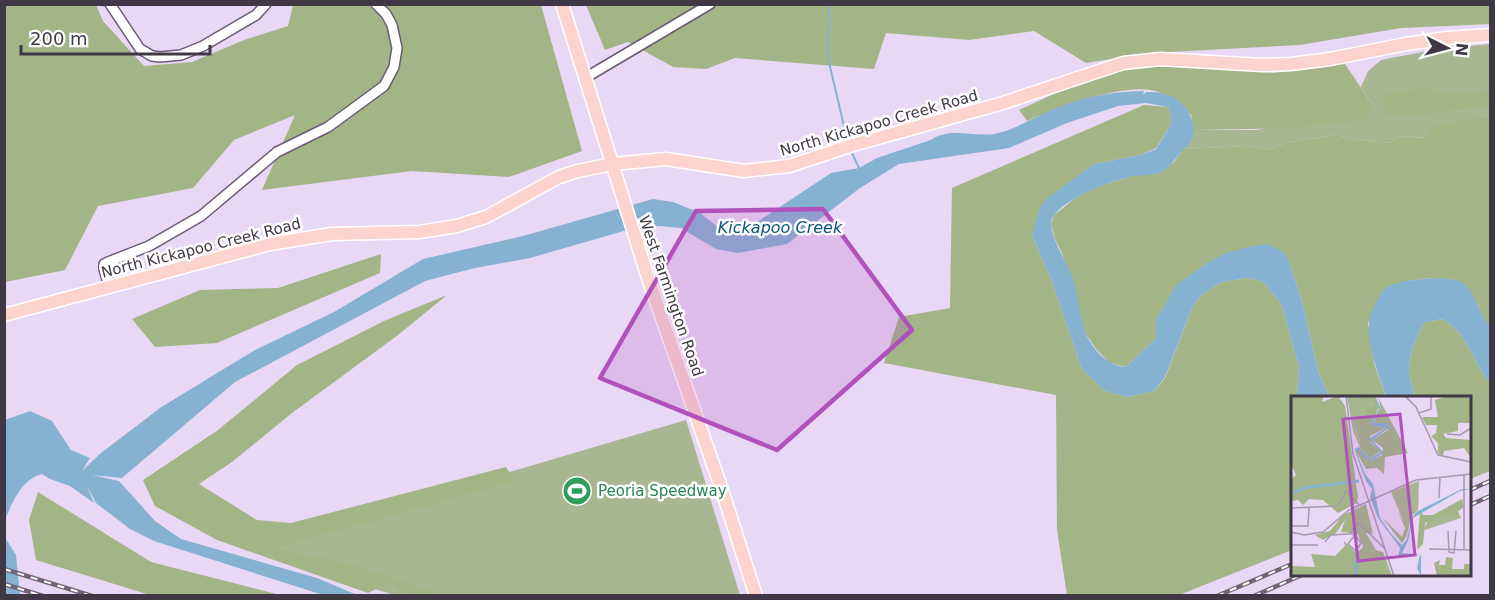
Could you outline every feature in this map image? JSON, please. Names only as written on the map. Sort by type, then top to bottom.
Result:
[{"type":"main road","name":"West Farmington Road","points":[[562,4],[649,281],[725,499],[756,596]]},
{"type":"main road","name":"North Kickapoo Creek Road","points":[[4,315],[289,240],[332,234],[434,231],[457,226],[486,217],[559,177],[612,164],[666,159],[735,170],[758,171],[789,166],[853,145],[1003,103],[1123,63],[1160,59],[1262,65],[1291,64],[1417,42],[1491,35]]},
{"type":"street","points":[[110,4],[140,49],[152,56],[160,57],[181,55],[203,46],[256,15],[266,4]]},
{"type":"street","points":[[109,286],[104,264],[149,246],[201,216],[277,152],[328,127],[384,86],[394,67],[397,48],[392,25],[386,14],[376,4]]},
{"type":"street","points":[[585,78],[710,4]]},
{"type":"highlighted area","points":[[823,209],[912,330],[777,450],[600,378],[696,211]]},
{"type":"green space","points":[[1490,4],[1490,24],[1401,28],[1300,45],[1150,53],[1086,63],[1034,31],[969,40],[886,33],[874,69],[735,58],[706,69],[673,67],[628,42],[605,50],[586,5]]},
{"type":"green space","points":[[5,5],[96,5],[103,21],[144,66],[192,62],[244,40],[288,26],[293,5],[541,5],[582,151],[509,177],[412,171],[262,190],[295,115],[234,140],[193,188],[98,206],[65,270],[5,282]]},
{"type":"green space","points":[[1490,44],[1490,117],[1460,123],[1426,138],[1403,136],[1390,143],[1355,140],[1337,135],[1286,143],[1269,150],[1248,146],[1183,149],[1192,139],[1193,130],[1256,130],[1374,107],[1361,87],[1368,71],[1381,60],[1438,49]]},
{"type":"green space","points":[[1345,64],[1374,107],[1366,119],[1297,128],[1193,130],[1191,115],[1165,95],[1148,90],[1113,92],[1056,109],[1027,121],[1019,110],[1056,93],[1124,70],[1201,66],[1274,73]]},
{"type":"green space","points":[[1426,88],[1452,94],[1490,89],[1490,106],[1409,116],[1388,114],[1382,106],[1385,94]]},
{"type":"green space","points":[[1144,105],[1168,107],[1171,114],[1171,125],[1156,148],[1141,155],[1094,164],[1076,178],[1032,235],[1051,279],[1082,369],[1105,391],[1128,397],[1154,391],[1165,378],[1193,306],[1204,293],[1222,282],[1247,278],[1262,281],[1281,303],[1299,367],[1297,396],[1291,396],[1291,550],[1179,595],[1067,595],[1057,530],[1056,395],[884,363],[899,317],[950,308],[952,188]]},
{"type":"green space","points":[[1490,117],[1490,326],[1484,321],[1478,305],[1455,280],[1432,278],[1407,281],[1368,323],[1374,363],[1386,396],[1329,396],[1318,371],[1303,305],[1290,264],[1207,263],[1177,285],[1156,320],[1156,338],[1126,367],[1110,363],[1096,349],[1084,331],[1062,253],[1051,224],[1054,215],[1078,196],[1132,176],[1159,173],[1174,162],[1183,149],[1248,146],[1269,150],[1286,143],[1337,135],[1355,140],[1390,143],[1403,136],[1425,138],[1431,125]]},
{"type":"green space","points":[[381,254],[380,273],[217,343],[155,347],[132,319],[200,290],[278,288]]},
{"type":"green space","points":[[447,295],[398,335],[292,413],[232,462],[199,484],[257,520],[291,523],[506,467],[515,481],[276,548],[358,566],[443,595],[408,595],[388,583],[368,593],[217,540],[155,506],[143,480],[218,430],[297,365],[384,321]]},
{"type":"green space","points":[[1443,319],[1453,327],[1462,336],[1490,383],[1490,471],[1471,479],[1471,396],[1413,396],[1409,374],[1410,361],[1413,347],[1425,322]]},
{"type":"green space","name":"Peoria Speedway","points":[[686,420],[740,595],[394,595],[246,550]]},
{"type":"green space","points":[[38,492],[151,562],[280,595],[150,595],[36,560],[29,520]]},
{"type":"water","name":"Kickapoo Creek","points":[[1144,91],[1143,95],[1146,92],[1168,95],[1183,105],[1194,128],[1190,143],[1164,170],[1155,174],[1125,178],[1090,191],[1067,203],[1053,217],[1051,223],[1054,238],[1072,276],[1084,329],[1092,345],[1103,358],[1118,366],[1126,367],[1156,338],[1156,320],[1176,285],[1207,263],[1226,253],[1268,244],[1284,252],[1290,264],[1303,305],[1318,371],[1329,396],[1297,396],[1299,367],[1281,303],[1262,281],[1247,278],[1222,282],[1204,293],[1193,306],[1165,377],[1154,391],[1128,397],[1105,391],[1082,369],[1051,279],[1032,235],[1039,210],[1046,199],[1094,164],[1141,155],[1156,149],[1171,125],[1171,114],[1168,107],[1146,103],[1118,106],[1067,123],[1009,148],[899,164],[860,188],[787,244],[738,253],[716,249],[681,228],[659,226],[634,228],[530,258],[475,268],[425,281],[235,382],[122,478],[92,475],[119,481],[155,521],[181,539],[317,578],[357,595],[323,595],[154,541],[130,529],[96,503],[87,486],[94,503],[70,486],[42,474],[23,486],[5,520],[5,420],[30,411],[52,421],[71,450],[90,458],[82,471],[101,453],[160,408],[255,350],[334,312],[423,259],[523,236],[653,199],[673,202],[700,213],[719,228],[733,231],[751,226],[831,173],[859,168],[877,158],[945,134],[994,134],[1016,127],[1061,106],[1119,93]]},
{"type":"water","points":[[1432,278],[1451,279],[1468,287],[1490,326],[1490,383],[1462,336],[1443,319],[1425,322],[1416,340],[1409,367],[1413,396],[1386,396],[1371,348],[1369,323],[1372,311],[1386,288],[1403,282]]},
{"type":"water","points":[[4,524],[6,539],[16,555],[20,595],[6,595]]},
{"type":"waterway","points":[[96,4],[105,6]]},
{"type":"waterway","points":[[829,4],[828,58],[848,143]]},
{"type":"waterway","points":[[851,151],[859,168]]},
{"type":"railway","points":[[1471,490],[1490,481]]},
{"type":"railway","points":[[1471,505],[1490,496]]},
{"type":"railway","points":[[1217,596],[1291,564]]},
{"type":"railway","points":[[4,569],[92,596]]},
{"type":"railway","points":[[1254,596],[1299,576]]},
{"type":"railway","points":[[4,584],[43,596]]},
{"type":"place","name":"Peoria Speedway","points":[[577,491]]}]
